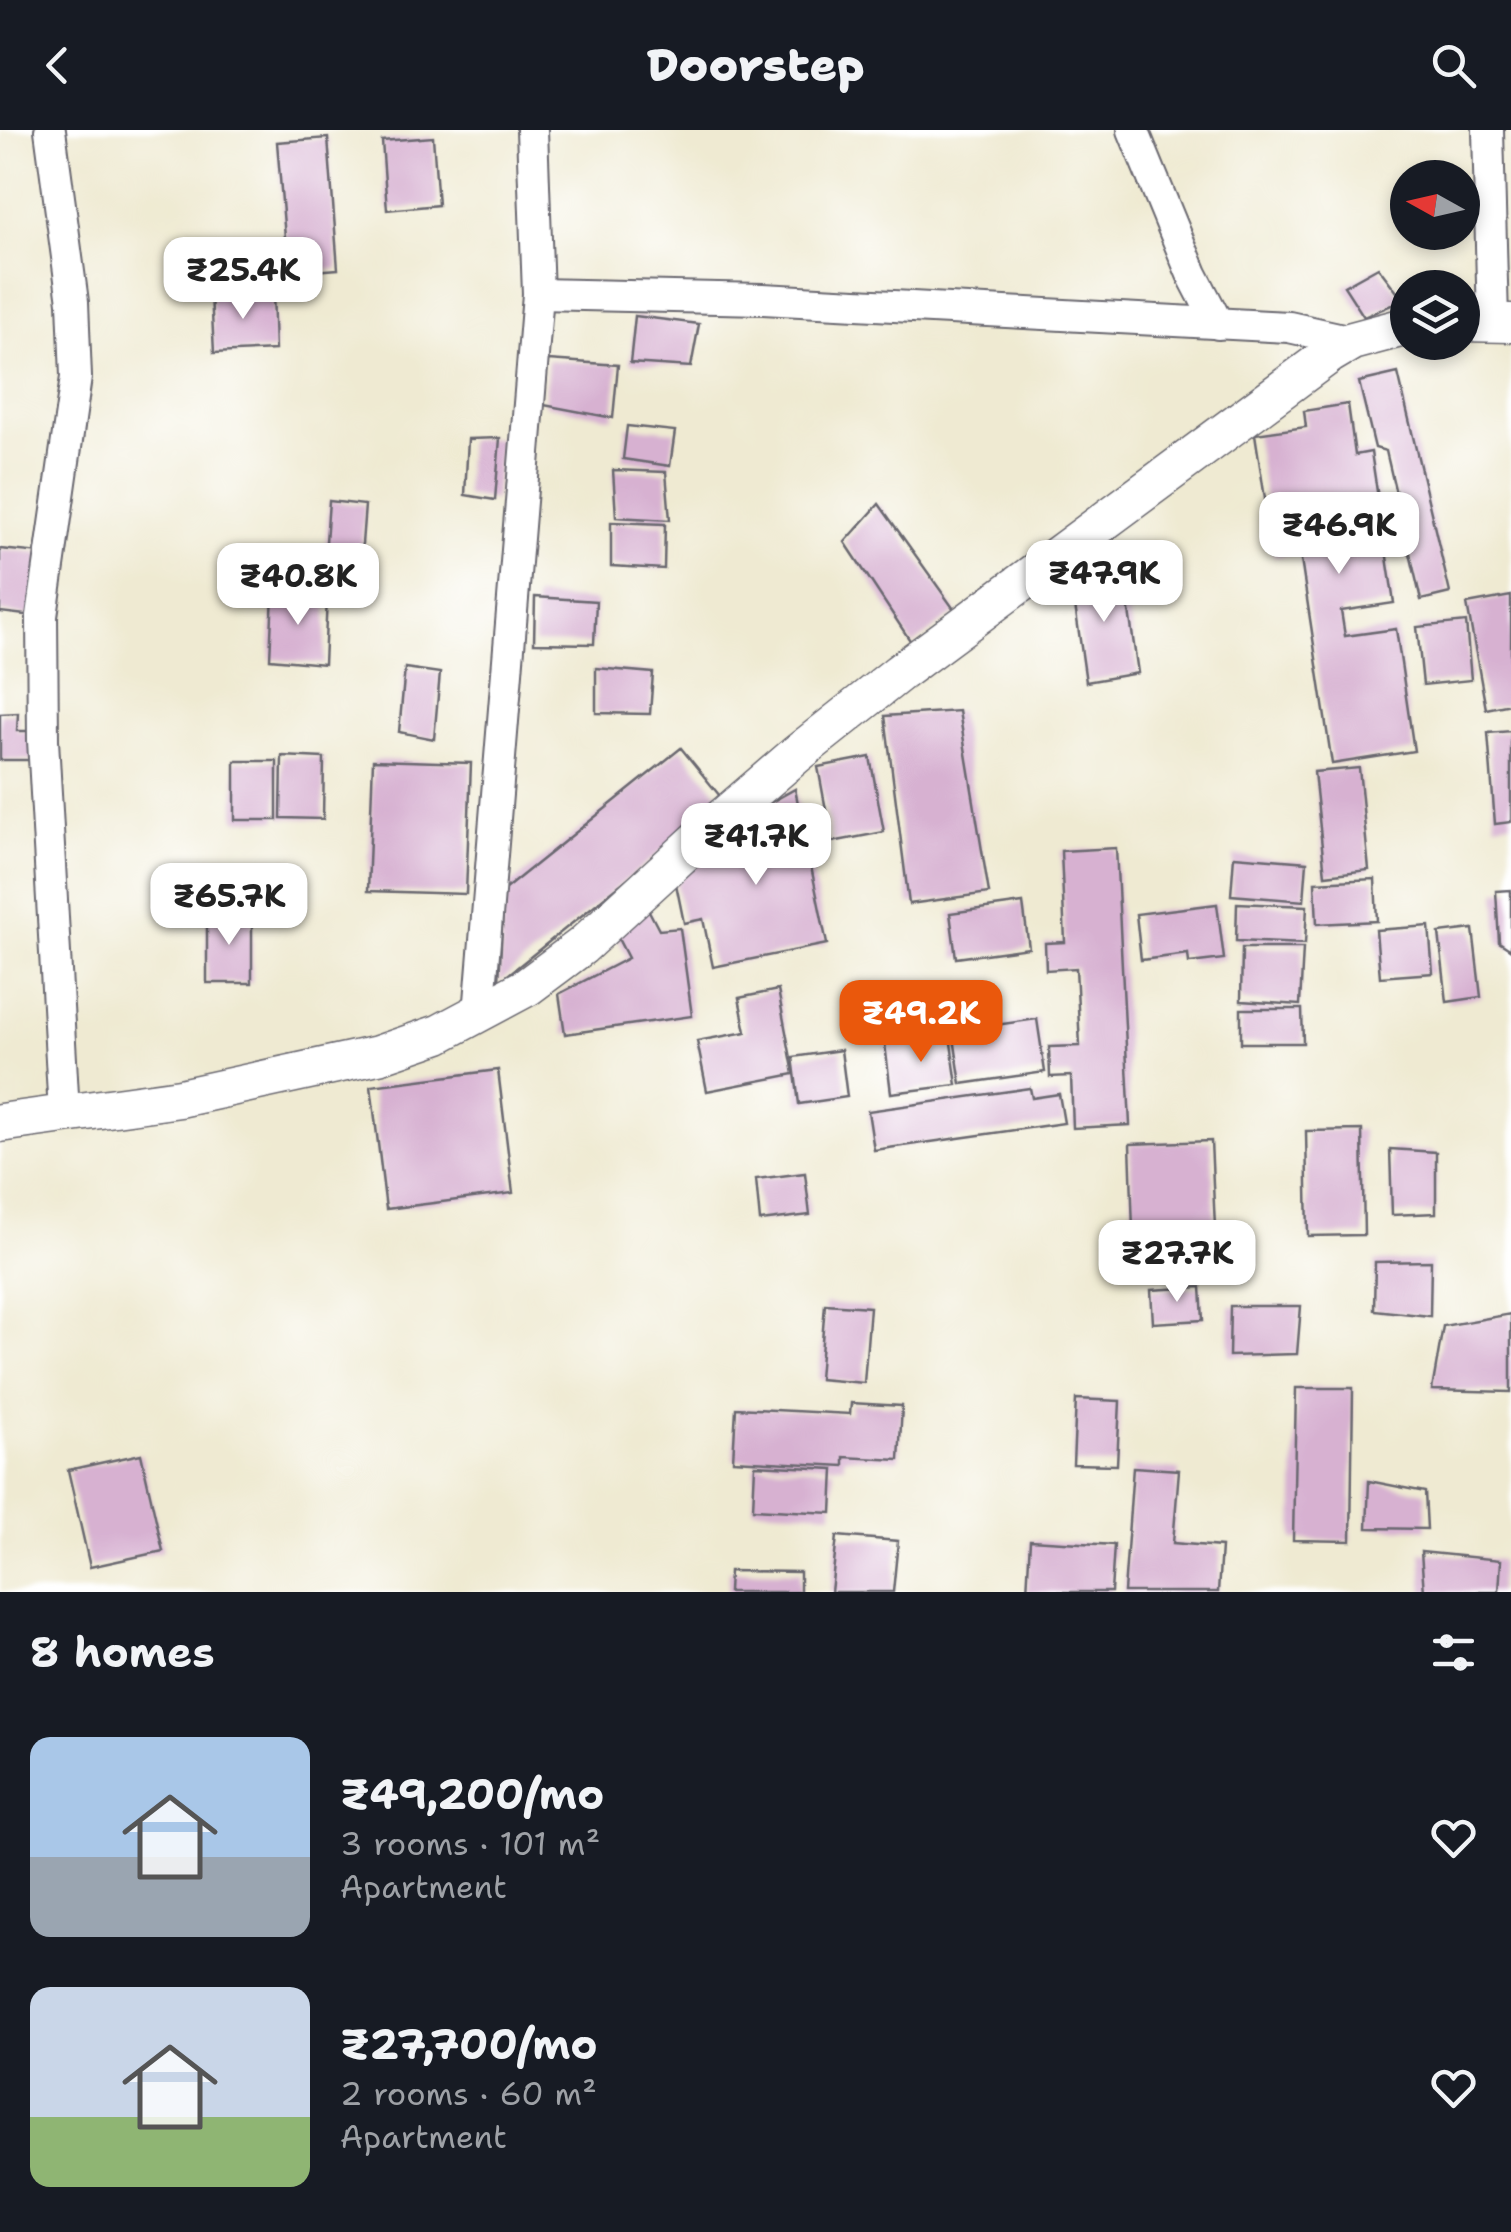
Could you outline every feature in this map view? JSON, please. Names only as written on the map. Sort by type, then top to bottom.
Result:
[{"type":"street","points":[[50,130],[73,302],[76,377],[42,616],[44,740],[64,1113]]},
{"type":"street","points":[[479,1014],[538,294],[532,130]]},
{"type":"street","points":[[1133,130],[1192,274],[1218,324]]},
{"type":"street","points":[[1488,130],[1489,322]]},
{"type":"street","points":[[538,294],[763,300],[1289,327],[1352,341]]},
{"type":"street","points":[[0,1123],[180,1098],[378,1055],[439,1034],[527,987],[582,946],[754,790],[899,673],[1330,354],[1352,341],[1390,331]]},
{"type":"building","points":[[433,137],[438,205],[387,210],[382,141]]},
{"type":"building","points":[[328,138],[338,269],[288,273],[277,142]]},
{"type":"building","points":[[1378,267],[1390,283],[1390,306],[1364,317],[1344,286]]},
{"type":"building","points":[[273,291],[275,350],[214,353],[211,294]]},
{"type":"building","points":[[635,316],[699,324],[691,367],[630,363]]},
{"type":"building","points":[[548,360],[618,365],[613,418],[544,405]]},
{"type":"building","points":[[1398,373],[1450,593],[1421,600],[1386,451],[1375,448],[1359,382]]},
{"type":"building","points":[[1348,404],[1355,455],[1371,452],[1394,603],[1341,611],[1345,636],[1396,629],[1414,751],[1332,764],[1300,553],[1274,557],[1255,434],[1306,427],[1304,411]]},
{"type":"building","points":[[627,426],[675,431],[670,466],[623,459]]},
{"type":"building","points":[[500,438],[495,500],[465,495],[468,439]]},
{"type":"building","points":[[613,470],[666,472],[670,520],[616,517]]},
{"type":"building","points":[[329,501],[365,505],[360,570],[324,569]]},
{"type":"building","points":[[879,504],[956,612],[913,645],[845,542]]},
{"type":"building","points":[[611,522],[665,524],[664,569],[611,566]]},
{"type":"building","points":[[0,549],[41,553],[34,616],[0,612]]},
{"type":"building","points":[[1123,569],[1138,673],[1086,682],[1071,577]]},
{"type":"building","points":[[273,593],[327,598],[324,664],[270,659]]},
{"type":"building","points":[[1511,596],[1511,704],[1486,709],[1467,604]]},
{"type":"building","points":[[535,597],[596,601],[594,644],[534,643]]},
{"type":"building","points":[[1466,622],[1471,680],[1423,685],[1417,627]]},
{"type":"building","points":[[405,668],[440,673],[434,739],[399,732]]},
{"type":"building","points":[[596,668],[653,673],[650,714],[596,713]]},
{"type":"building","points":[[959,711],[989,893],[909,904],[885,716]]},
{"type":"building","points":[[18,713],[17,731],[34,731],[35,760],[0,760],[0,714]]},
{"type":"building","points":[[1511,731],[1511,822],[1495,824],[1488,733]]},
{"type":"building","points":[[681,748],[724,801],[499,982],[504,890]]},
{"type":"building","points":[[282,756],[324,758],[323,819],[281,818]]},
{"type":"building","points":[[870,757],[884,832],[832,842],[818,767]]},
{"type":"building","points":[[373,760],[471,763],[466,894],[368,891]]},
{"type":"building","points":[[235,761],[277,761],[277,820],[235,820]]},
{"type":"building","points":[[1359,768],[1369,870],[1325,875],[1314,772]]},
{"type":"building","points":[[795,789],[827,944],[713,967],[703,919],[684,923],[676,884],[728,826]]},
{"type":"building","points":[[1116,848],[1130,1125],[1073,1128],[1071,1076],[1050,1077],[1049,1047],[1080,1046],[1076,968],[1046,970],[1045,943],[1065,942],[1061,851]]},
{"type":"building","points":[[1234,856],[1307,862],[1304,901],[1231,895]]},
{"type":"building","points":[[1375,879],[1377,921],[1317,924],[1315,882]]},
{"type":"building","points":[[1511,890],[1511,950],[1499,942],[1496,891]]},
{"type":"building","points":[[1023,903],[1029,948],[956,958],[950,913]]},
{"type":"building","points":[[1237,903],[1307,906],[1305,944],[1236,941]]},
{"type":"building","points":[[1217,904],[1224,959],[1189,963],[1188,954],[1141,960],[1136,914]]},
{"type":"building","points":[[647,907],[659,930],[680,928],[692,1016],[565,1034],[559,994],[628,958],[611,925]]},
{"type":"building","points":[[207,913],[252,913],[252,983],[207,983]]},
{"type":"building","points":[[1429,926],[1433,973],[1380,977],[1376,930]]},
{"type":"building","points":[[1473,929],[1481,997],[1447,1002],[1439,933]]},
{"type":"building","points":[[1242,948],[1303,948],[1300,1005],[1241,1001]]},
{"type":"building","points":[[778,990],[794,1074],[707,1091],[697,1041],[746,1032],[739,998]]},
{"type":"building","points":[[1241,1009],[1302,1009],[1303,1043],[1241,1043]]},
{"type":"building","points":[[1037,1019],[1045,1072],[961,1084],[953,1031]]},
{"type":"building","points":[[950,1036],[957,1085],[891,1093],[885,1044]]},
{"type":"building","points":[[841,1050],[847,1097],[799,1104],[793,1057]]},
{"type":"building","points":[[498,1070],[513,1193],[386,1209],[371,1086]]},
{"type":"building","points":[[1030,1088],[1032,1098],[1059,1094],[1064,1123],[874,1150],[868,1111]]},
{"type":"building","points":[[1362,1130],[1364,1235],[1308,1236],[1306,1131]]},
{"type":"building","points":[[1211,1141],[1215,1227],[1133,1230],[1130,1144]]},
{"type":"building","points":[[1390,1149],[1436,1152],[1436,1213],[1392,1215]]},
{"type":"building","points":[[805,1173],[810,1215],[760,1221],[756,1179]]},
{"type":"building","points":[[1431,1261],[1430,1316],[1374,1310],[1375,1262]]},
{"type":"building","points":[[1201,1287],[1203,1320],[1153,1323],[1151,1290]]},
{"type":"building","points":[[825,1304],[870,1307],[864,1383],[819,1379]]},
{"type":"building","points":[[1230,1306],[1301,1306],[1297,1354],[1229,1356]]},
{"type":"building","points":[[1511,1314],[1511,1392],[1432,1390],[1443,1326]]},
{"type":"building","points":[[1296,1388],[1353,1388],[1351,1541],[1293,1540]]},
{"type":"building","points":[[1076,1399],[1120,1401],[1117,1465],[1073,1464]]},
{"type":"building","points":[[851,1403],[902,1406],[899,1460],[844,1457],[844,1466],[733,1460],[736,1408],[850,1414]]},
{"type":"building","points":[[141,1454],[163,1551],[90,1567],[68,1470]]},
{"type":"building","points":[[755,1465],[834,1469],[832,1513],[753,1509]]},
{"type":"building","points":[[1133,1467],[1179,1470],[1173,1543],[1221,1547],[1218,1592],[1124,1592]]},
{"type":"building","points":[[1369,1481],[1425,1492],[1427,1529],[1367,1528]]},
{"type":"building","points":[[837,1536],[898,1541],[893,1592],[831,1592]]},
{"type":"building","points":[[1030,1540],[1114,1545],[1111,1592],[1027,1592]]},
{"type":"building","points":[[1421,1552],[1501,1560],[1499,1592],[1424,1592]]},
{"type":"building","points":[[729,1571],[800,1572],[800,1592],[728,1592]]}]
